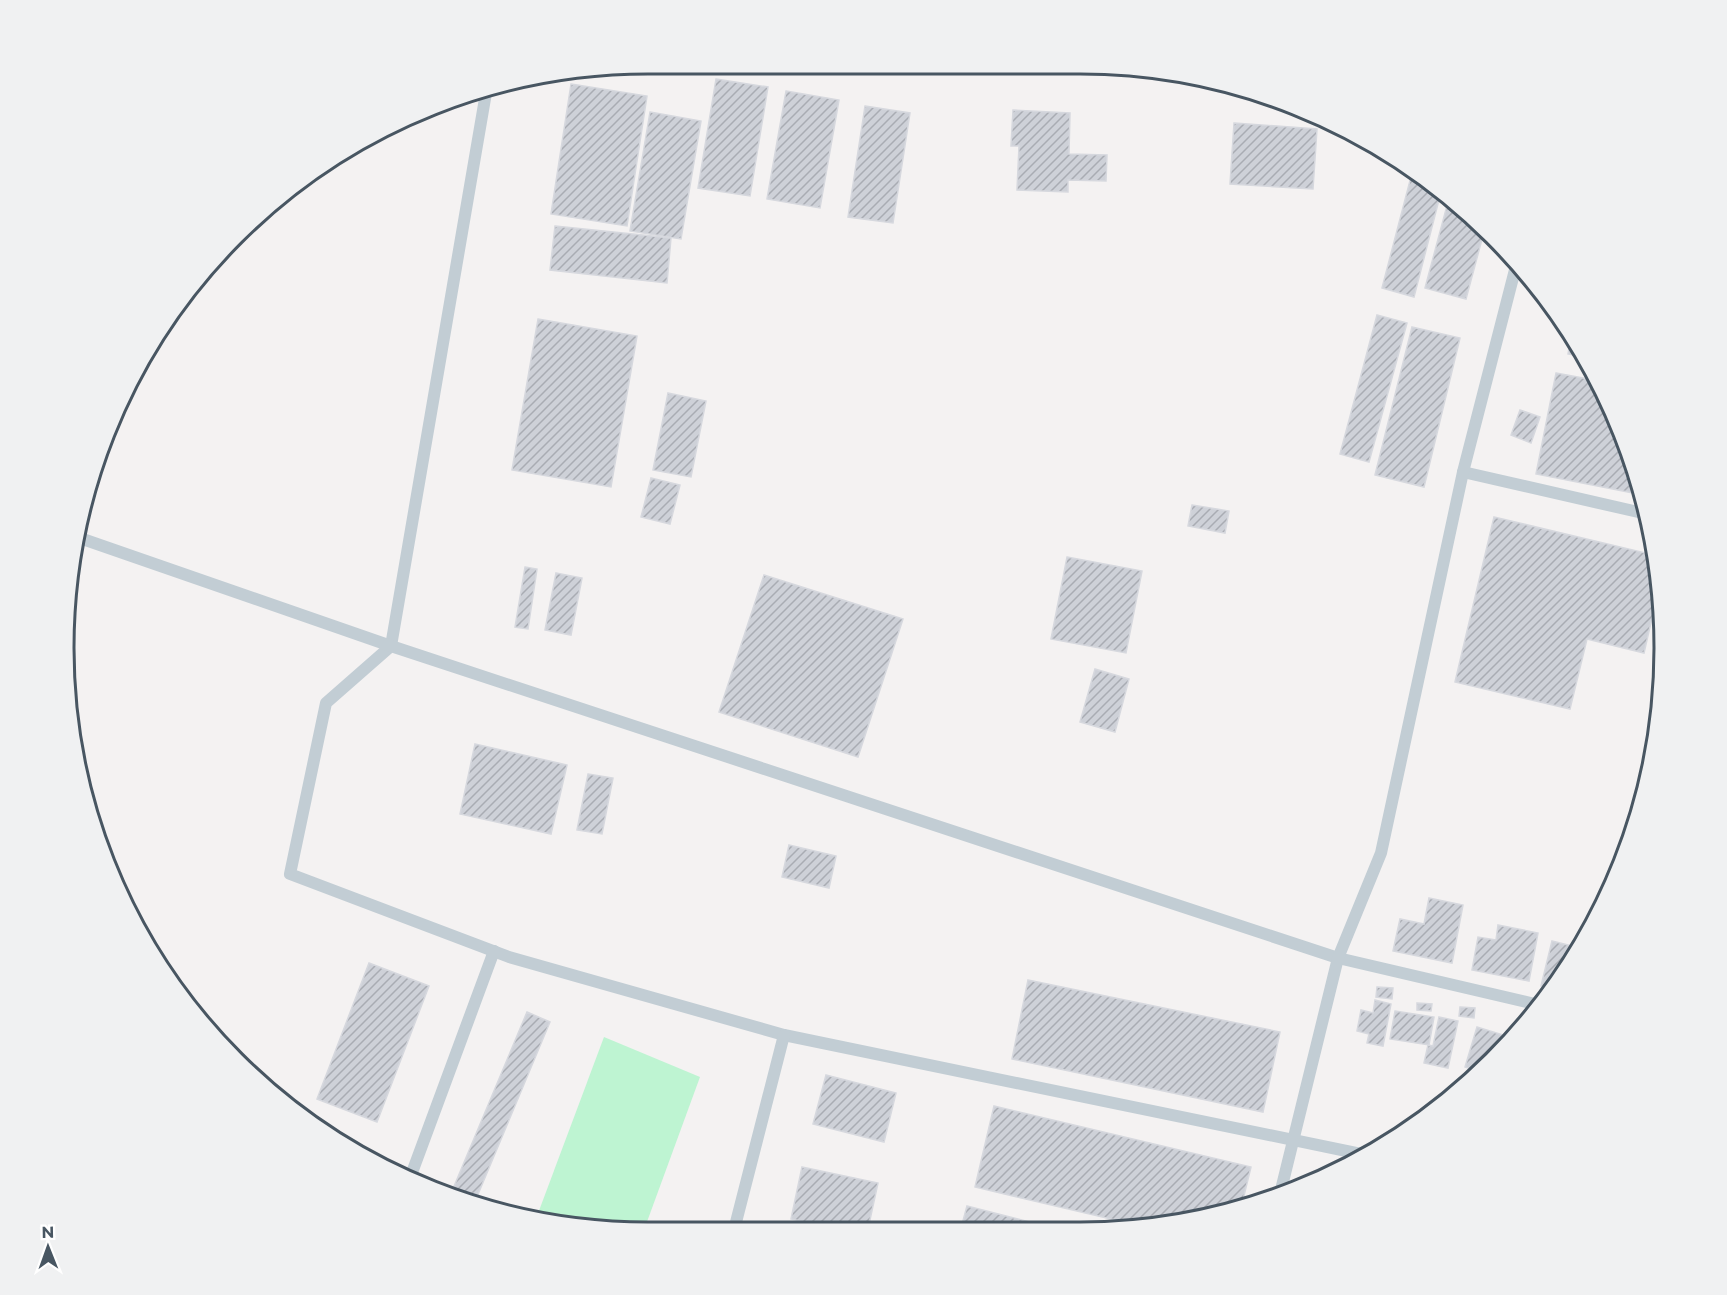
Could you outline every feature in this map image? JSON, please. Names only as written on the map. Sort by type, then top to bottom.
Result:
[{"type":"lane","points":[[486,97],[391,646],[326,704],[290,874],[494,951],[784,1035],[1294,1138],[1352,1152]]},
{"type":"lane","points":[[1282,1184],[1338,958],[1381,853],[1464,472],[1514,273]]},
{"type":"lane","points":[[1464,472],[1637,512]]},
{"type":"lane","points":[[84,540],[391,646],[1338,958],[1530,1003]]},
{"type":"lane","points":[[413,1171],[494,951]]},
{"type":"lane","points":[[736,1222],[784,1035]]},
{"type":"green space","points":[[604,1037],[700,1077],[647,1222],[573,1217],[539,1211]]},
{"type":"building","points":[[716,79],[768,87],[750,196],[698,188]]},
{"type":"building","points":[[571,84],[647,96],[627,226],[551,214]]},
{"type":"building","points":[[786,91],[839,100],[820,208],[767,199]]},
{"type":"building","points":[[865,106],[910,113],[893,223],[848,217]]},
{"type":"building","points":[[1013,110],[1070,113],[1069,154],[1107,155],[1106,181],[1068,180],[1068,192],[1017,190],[1019,146],[1011,146]]},
{"type":"building","points":[[650,112],[701,121],[681,239],[630,231]]},
{"type":"building","points":[[1234,123],[1317,129],[1313,189],[1230,184]]},
{"type":"building","points":[[1410,179],[1439,200],[1414,297],[1382,288]]},
{"type":"building","points":[[1447,207],[1482,239],[1466,299],[1425,288]]},
{"type":"building","points":[[555,226],[671,238],[667,283],[550,270]]},
{"type":"building","points":[[1377,315],[1407,323],[1369,462],[1340,454]]},
{"type":"building","points":[[538,319],[637,336],[611,487],[512,470]]},
{"type":"building","points":[[1412,327],[1460,338],[1424,487],[1375,475]]},
{"type":"building","points":[[1556,373],[1586,379],[1610,428],[1632,493],[1536,474]]},
{"type":"building","points":[[668,393],[706,401],[691,477],[653,470]]},
{"type":"building","points":[[1520,410],[1540,417],[1531,443],[1511,435]]},
{"type":"building","points":[[651,478],[680,485],[670,524],[641,517]]},
{"type":"building","points":[[1192,505],[1229,511],[1225,533],[1188,526]]},
{"type":"building","points":[[1494,517],[1645,553],[1652,617],[1644,653],[1587,639],[1570,709],[1455,682]]},
{"type":"building","points":[[1067,557],[1142,571],[1126,653],[1051,639]]},
{"type":"building","points":[[525,567],[537,569],[528,629],[515,627]]},
{"type":"building","points":[[556,573],[582,578],[571,635],[545,630]]},
{"type":"building","points":[[764,575],[903,619],[858,757],[719,712]]},
{"type":"building","points":[[1095,669],[1129,679],[1115,732],[1080,722]]},
{"type":"building","points":[[475,744],[567,765],[551,834],[460,814]]},
{"type":"building","points":[[588,774],[613,778],[602,834],[577,830]]},
{"type":"building","points":[[789,845],[836,856],[829,888],[782,877]]},
{"type":"building","points":[[1429,898],[1463,905],[1452,963],[1393,951],[1400,919],[1424,924]]},
{"type":"building","points":[[1498,925],[1538,933],[1529,981],[1472,970],[1478,937],[1496,940]]},
{"type":"building","points":[[1552,941],[1570,945],[1543,986]]},
{"type":"building","points":[[369,963],[429,986],[377,1122],[317,1099]]},
{"type":"building","points":[[1028,980],[1280,1032],[1263,1112],[1012,1059]]},
{"type":"building","points":[[1377,987],[1393,988],[1392,999],[1376,997]]},
{"type":"building","points":[[1375,1000],[1391,1004],[1383,1046],[1367,1043],[1369,1034],[1357,1031],[1361,1010],[1373,1013]]},
{"type":"building","points":[[1417,1003],[1432,1004],[1431,1011],[1417,1010]]},
{"type":"building","points":[[1460,1007],[1475,1008],[1474,1018],[1459,1016]]},
{"type":"building","points":[[1395,1011],[1434,1017],[1429,1045],[1390,1039]]},
{"type":"building","points":[[527,1012],[550,1022],[478,1195],[454,1187]]},
{"type":"building","points":[[1439,1017],[1458,1021],[1448,1068],[1424,1063],[1428,1045],[1433,1046]]},
{"type":"building","points":[[1477,1027],[1503,1035],[1469,1068],[1465,1067]]},
{"type":"building","points":[[826,1075],[896,1093],[884,1142],[813,1124]]},
{"type":"building","points":[[994,1106],[1251,1167],[1244,1197],[1154,1217],[1117,1220],[975,1187]]},
{"type":"building","points":[[802,1167],[878,1183],[870,1222],[805,1222],[791,1219]]},
{"type":"building","points":[[967,1206],[1030,1222],[963,1222]]}]
